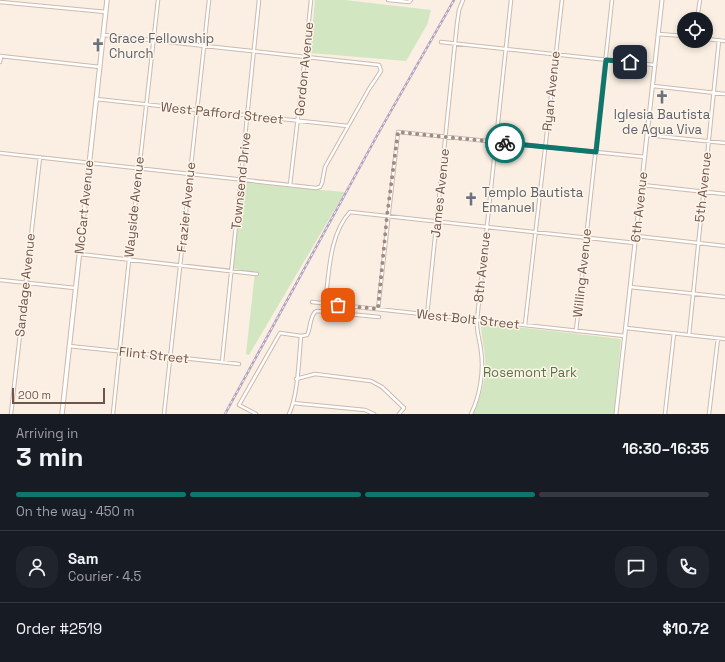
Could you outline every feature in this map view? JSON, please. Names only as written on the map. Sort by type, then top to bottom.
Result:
[{"type":"main road","name":"McCart Avenue","points":[[62,414],[107,0]]},
{"type":"street","name":"Wayside Avenue","points":[[113,414],[158,0]]},
{"type":"street","name":"Frazier Avenue","points":[[164,414],[209,0]]},
{"type":"street","name":"Townsend Drive","points":[[222,362],[255,51],[259,0]]},
{"type":"street","name":"Gordon Avenue","points":[[290,185],[306,57],[311,0]]},
{"type":"street","points":[[388,0],[406,2],[411,0]]},
{"type":"street","name":"James Avenue","points":[[427,315],[455,43],[459,10],[463,0]]},
{"type":"street","name":"8th Avenue","points":[[471,414],[478,393],[482,373],[482,352],[476,329],[511,0]]},
{"type":"street","name":"Ryan Avenue","points":[[525,325],[562,0]]},
{"type":"street","name":"Willing Avenue","points":[[576,331],[612,0]]},
{"type":"street","name":"6th Avenue","points":[[616,414],[662,0]]},
{"type":"street","points":[[699,12],[700,0]]},
{"type":"street","points":[[0,2],[106,12]]},
{"type":"street","points":[[658,34],[677,35]]},
{"type":"street","points":[[0,153],[312,188],[320,187],[325,167],[372,85],[382,71],[379,65],[104,35]]},
{"type":"street","points":[[713,40],[725,41]]},
{"type":"street","name":"5th Avenue","points":[[688,335],[694,294],[697,243],[720,40]]},
{"type":"street","points":[[441,42],[655,65]]},
{"type":"street","points":[[0,62],[0,56],[100,67]]},
{"type":"street","points":[[653,86],[725,94]]},
{"type":"street","name":"West Pafford Street","points":[[96,99],[348,126]]},
{"type":"street","points":[[378,309],[387,216],[398,132],[645,157]]},
{"type":"street","points":[[647,135],[725,143]]},
{"type":"street","name":"Sandage Avenue","points":[[11,414],[40,157]]},
{"type":"street","points":[[642,185],[725,194]]},
{"type":"street","points":[[325,304],[334,241],[344,220],[350,212],[635,243]]},
{"type":"street","points":[[636,236],[725,246]]},
{"type":"street","points":[[79,254],[257,274]]},
{"type":"street","points":[[0,280],[76,288]]},
{"type":"street","points":[[630,287],[725,297]]},
{"type":"street","name":"West Bolt Street","points":[[312,302],[625,336]]},
{"type":"street","points":[[256,414],[239,405],[280,333],[306,336],[309,333],[314,312],[317,311],[379,317]]},
{"type":"street","points":[[626,328],[725,339]]},
{"type":"street","points":[[665,414],[674,333]]},
{"type":"street","points":[[289,414],[293,403],[301,336]]},
{"type":"street","points":[[709,414],[718,338]]},
{"type":"street","name":"Flint Street","points":[[69,346],[239,364]]},
{"type":"street","points":[[296,379],[315,374],[371,381],[382,387],[404,408],[399,414]]},
{"type":"street","points":[[293,403],[365,410],[374,414]]},
{"type":"green space","points":[[315,0],[345,0],[431,10],[427,25],[406,61],[310,53]]},
{"type":"green space","points":[[243,182],[345,192],[249,355],[246,354],[255,272],[233,269]]},
{"type":"green space","name":"Rosemont Park","points":[[481,323],[621,339],[614,414],[472,414],[481,394],[485,372],[485,357]]},
{"type":"railway","points":[[225,414],[379,132],[454,0]]},
{"type":"way so far","points":[[338,305],[378,309],[387,216],[398,132],[505,143]]},
{"type":"place","name":"Grace Fellowship Church","points":[[98,45]]},
{"type":"place","name":"Iglesia Bautista de Agua Viva","points":[[662,97]]},
{"type":"place","name":"Templo Bautista Emanuel","points":[[471,199]]},
{"type":"route","points":[[505,143],[596,152],[606,60],[630,62]]}]
